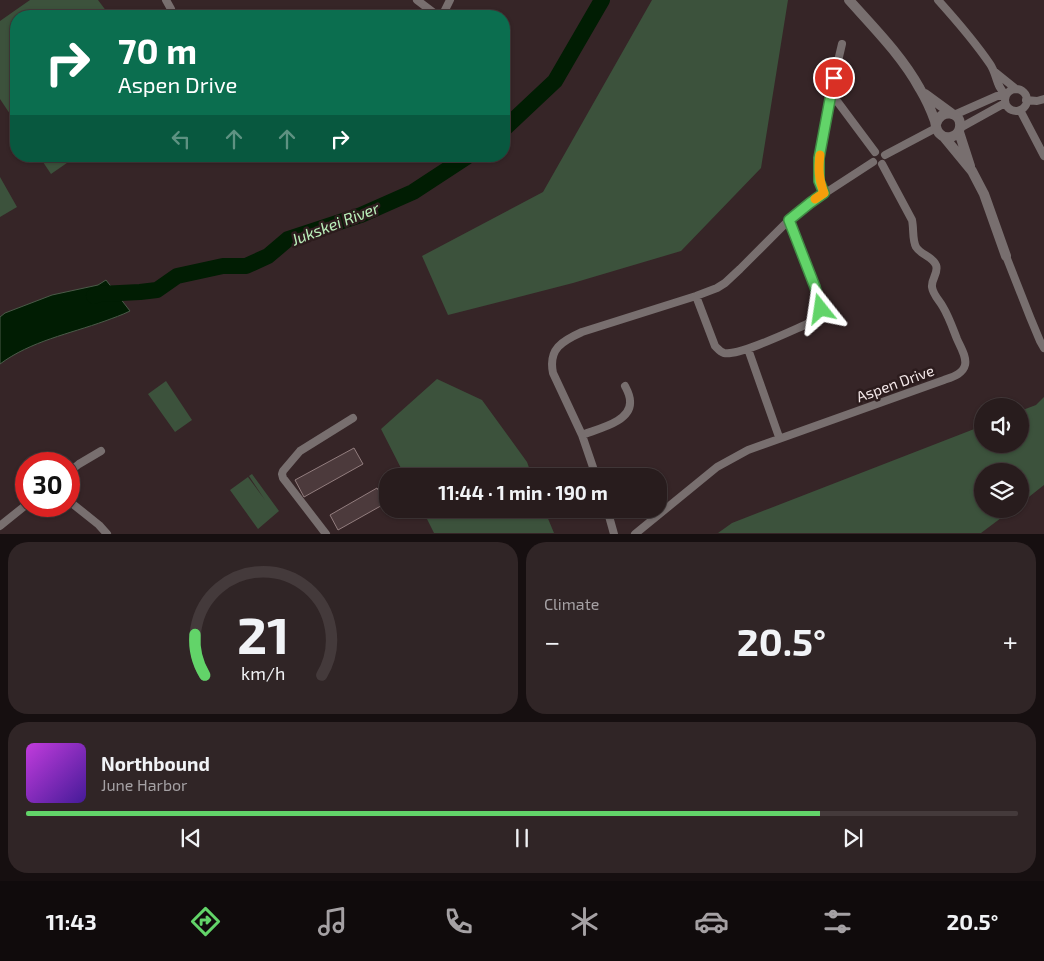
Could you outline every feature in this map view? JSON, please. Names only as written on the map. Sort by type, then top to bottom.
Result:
[{"type":"street","points":[[166,0],[171,9]]},
{"type":"street","points":[[417,0],[430,10]]},
{"type":"street","points":[[849,0],[909,72],[921,90],[939,133],[972,171]]},
{"type":"street","points":[[938,0],[984,55],[995,72],[1000,88],[1006,98],[1007,107],[1013,111],[1020,110],[1025,106],[1026,96],[1022,91],[1016,89],[995,72]]},
{"type":"street","points":[[824,193],[819,181],[818,169],[831,93],[842,44]]},
{"type":"street","points":[[944,137],[954,136],[959,130],[1006,98],[1011,90],[1016,89]]},
{"type":"street","points":[[921,90],[960,120],[959,130],[972,171],[984,194],[1006,256],[1044,348]]},
{"type":"street","points":[[831,93],[875,152]]},
{"type":"street","points":[[885,155],[936,126],[939,116],[943,114],[952,114],[997,96],[1006,98]]},
{"type":"street","points":[[1026,100],[1037,101],[1044,99]]},
{"type":"street","points":[[1020,110],[1044,156]]},
{"type":"street","points":[[875,152],[881,152],[885,155]]},
{"type":"street","points":[[873,162],[872,156],[875,152]]},
{"type":"street","points":[[873,162],[876,165],[882,164],[885,161],[885,155]]},
{"type":"street","points":[[593,468],[582,435],[553,373],[552,355],[556,348],[582,332],[710,291],[725,282],[740,269],[789,220],[810,203],[873,162]]},
{"type":"street","name":"Aspen Drive","points":[[635,534],[717,467],[730,459],[779,438],[944,380],[960,373],[964,368],[966,362],[960,345],[944,307],[932,288],[937,267],[932,260],[916,248],[912,220],[882,164]]},
{"type":"street","points":[[696,296],[715,346],[723,353],[735,353],[748,349],[806,325],[818,316],[821,309],[815,287],[789,220]]},
{"type":"street","points":[[748,349],[779,438]]},
{"type":"street","points":[[582,435],[618,421],[624,415],[628,410],[630,401],[624,386]]},
{"type":"street","points":[[326,534],[283,478],[282,474],[283,470],[300,451],[353,418]]},
{"type":"street","points":[[80,463],[101,451]]},
{"type":"street","points":[[80,509],[107,534]]},
{"type":"street","points":[[0,526],[15,514]]},
{"type":"street","points":[[610,518],[614,534]]},
{"type":"shaded area","points":[[30,0],[98,0],[106,10],[16,10]]},
{"type":"shaded area","points":[[652,0],[788,0],[761,168],[681,251],[573,283],[448,315],[422,256],[543,192]]},
{"type":"shaded area","points":[[10,14],[10,114],[0,99],[0,21]]},
{"type":"shaded area","points":[[43,162],[68,162],[51,174]]},
{"type":"shaded area","points":[[0,177],[17,207],[0,217]]},
{"type":"shaded area","points":[[106,280],[130,311],[24,349],[0,364],[0,317],[5,313],[52,295],[98,285]]},
{"type":"shaded area","points":[[437,379],[482,400],[527,462],[529,468],[401,468],[381,429]]},
{"type":"shaded area","points":[[166,381],[192,420],[175,432],[148,394]]},
{"type":"shaded area","points":[[1044,397],[1044,485],[1029,497],[1029,463],[974,463],[974,518],[1001,518],[981,533],[718,533],[732,523],[974,429],[974,453],[1029,453],[1029,408],[1036,405]]},
{"type":"shaded area","points":[[252,474],[279,511],[258,529],[230,490],[248,477],[265,500],[249,476]]},
{"type":"shaded area","points":[[426,518],[548,518],[554,533],[434,533]]},
{"type":"building","points":[[354,448],[363,464],[304,497],[295,480]]},
{"type":"building","points":[[377,488],[379,491],[379,507],[338,530],[330,515]]},
{"type":"waterway","name":"Jukskei River","points":[[510,123],[555,81],[602,0]]},
{"type":"waterway","name":"Jukskei River","points":[[94,296],[157,290],[177,276],[223,266],[246,266],[268,256],[288,239],[361,215],[413,192],[459,162]]},
{"type":"slow traffic","points":[[815,199],[824,193],[818,174],[820,155]]},
{"type":"route","points":[[821,309],[815,287],[789,220],[824,193],[819,181],[819,158],[834,78]]}]
